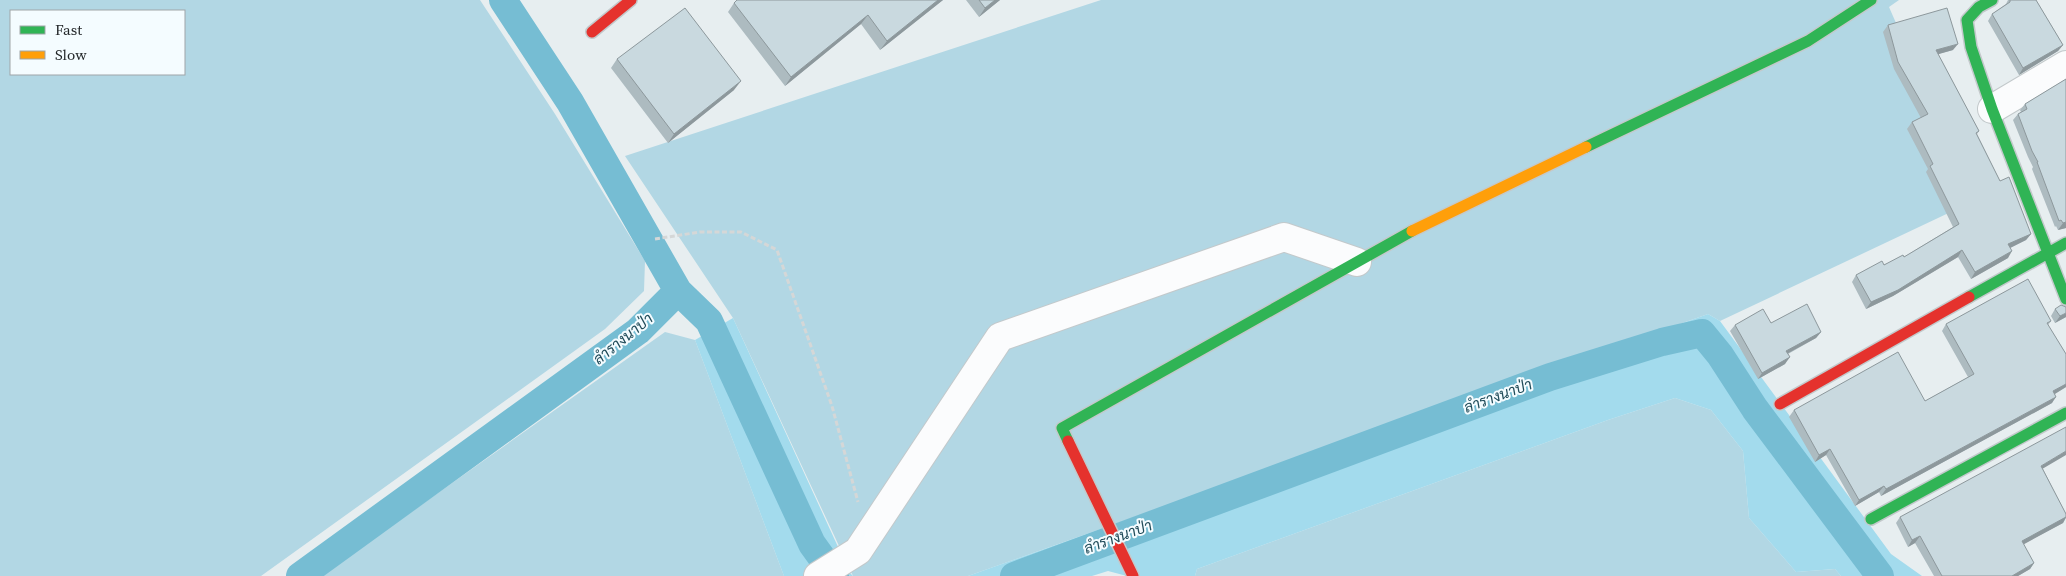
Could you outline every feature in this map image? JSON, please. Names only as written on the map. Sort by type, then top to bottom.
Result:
[{"type":"street","points":[[592,32],[630,0]]},
{"type":"street","points":[[1133,576],[1062,428],[1421,226],[1808,41],[1871,0]]},
{"type":"street","points":[[1992,0],[1979,7],[1967,20],[1971,46],[1992,109],[2066,299]]},
{"type":"street","points":[[1992,109],[2066,66]]},
{"type":"street","points":[[818,576],[863,544],[1000,337],[1284,237],[1357,262]]},
{"type":"street","points":[[1780,404],[2066,243]]},
{"type":"street","points":[[1871,519],[2066,413]]},
{"type":"path","points":[[655,239],[700,232],[741,232],[777,250],[832,406],[863,544]]},
{"type":"shaded area","points":[[0,0],[480,0],[555,114],[645,261],[644,291],[605,329],[261,576],[0,576]]},
{"type":"shaded area","points":[[1101,0],[1899,0],[1889,7],[1974,201],[1720,321],[1708,314],[968,576],[853,576],[733,318],[625,156]]},
{"type":"shaded area","points":[[1708,314],[1720,321],[1891,554],[1922,576],[1841,576],[1835,569],[1796,572],[1749,518],[1743,451],[1711,410],[1675,398],[1608,420],[1197,569],[1195,576],[1127,576],[1108,571],[1092,576],[968,576]]},
{"type":"shaded area","points":[[733,318],[853,576],[784,576],[695,340]]},
{"type":"shaded area","points":[[665,332],[695,340],[784,576],[321,576]]},
{"type":"shaded area","points":[[1675,398],[1711,410],[1743,451],[1749,518],[1796,572],[1835,569],[1841,576],[1195,576],[1197,569],[1608,420]]},
{"type":"building","points":[[737,0],[938,0],[887,41],[868,15],[791,77],[734,3]]},
{"type":"building","points":[[979,0],[995,0],[985,8]]},
{"type":"building","points":[[2010,0],[2036,0],[2063,45],[2023,68],[1992,14],[2010,2]]},
{"type":"building","points":[[685,8],[741,81],[674,134],[617,59]]},
{"type":"building","points":[[1947,8],[1958,44],[1936,50],[1979,131],[1976,133],[2000,181],[2009,177],[2031,234],[2008,244],[2012,251],[1975,272],[1962,250],[1898,290],[1871,302],[1856,275],[1882,261],[1884,265],[1903,255],[1904,257],[1959,224],[1930,166],[1933,164],[1912,122],[1928,114],[1898,62],[1888,25]]},
{"type":"building","points":[[2066,79],[2066,222],[2063,223],[2061,220],[2059,221],[2038,162],[2018,114],[2027,109],[2025,104]]},
{"type":"building","points":[[2028,279],[2051,321],[2047,323],[2066,354],[2066,384],[2053,391],[2056,397],[1886,489],[1884,486],[1859,500],[1830,449],[1819,455],[1794,410],[1898,352],[1925,401],[1974,374],[1946,324]]},
{"type":"building","points":[[1807,304],[1821,332],[1786,351],[1790,357],[1762,373],[1735,325],[1763,309],[1771,323]]},
{"type":"building","points":[[2061,305],[2066,307],[2066,313],[2060,316],[2055,309]]},
{"type":"building","points":[[2066,427],[2066,451],[2041,466],[2066,517],[2022,541],[2034,563],[2012,576],[1942,576],[1920,536],[1912,540],[1900,517]]},
{"type":"waterway","points":[[503,0],[570,102],[678,291]]},
{"type":"waterway","name":"ลำรางนาป่า","points":[[300,576],[638,331],[678,291],[709,321],[812,544],[835,576]]},
{"type":"waterway","name":"ลำรางนาป่า","points":[[1014,576],[1550,377],[1662,342],[1702,333],[1720,355],[1755,409],[1880,576]]},
{"type":"traffic: fast","points":[[1586,147],[1808,41],[1871,0]]},
{"type":"traffic: fast","points":[[1992,0],[1979,7],[1967,20],[1971,47],[1992,109],[2066,299]]},
{"type":"traffic: fast","points":[[1068,441],[1062,428],[1412,231]]},
{"type":"traffic: fast","points":[[1969,297],[2066,243]]},
{"type":"traffic: fast","points":[[1871,519],[2066,413]]},
{"type":"traffic: slow","points":[[1412,231],[1586,147]]},
{"type":"traffic: jam","points":[[592,32],[631,0]]},
{"type":"traffic: jam","points":[[1780,404],[1969,297]]},
{"type":"traffic: jam","points":[[1068,441],[1133,576]]}]
